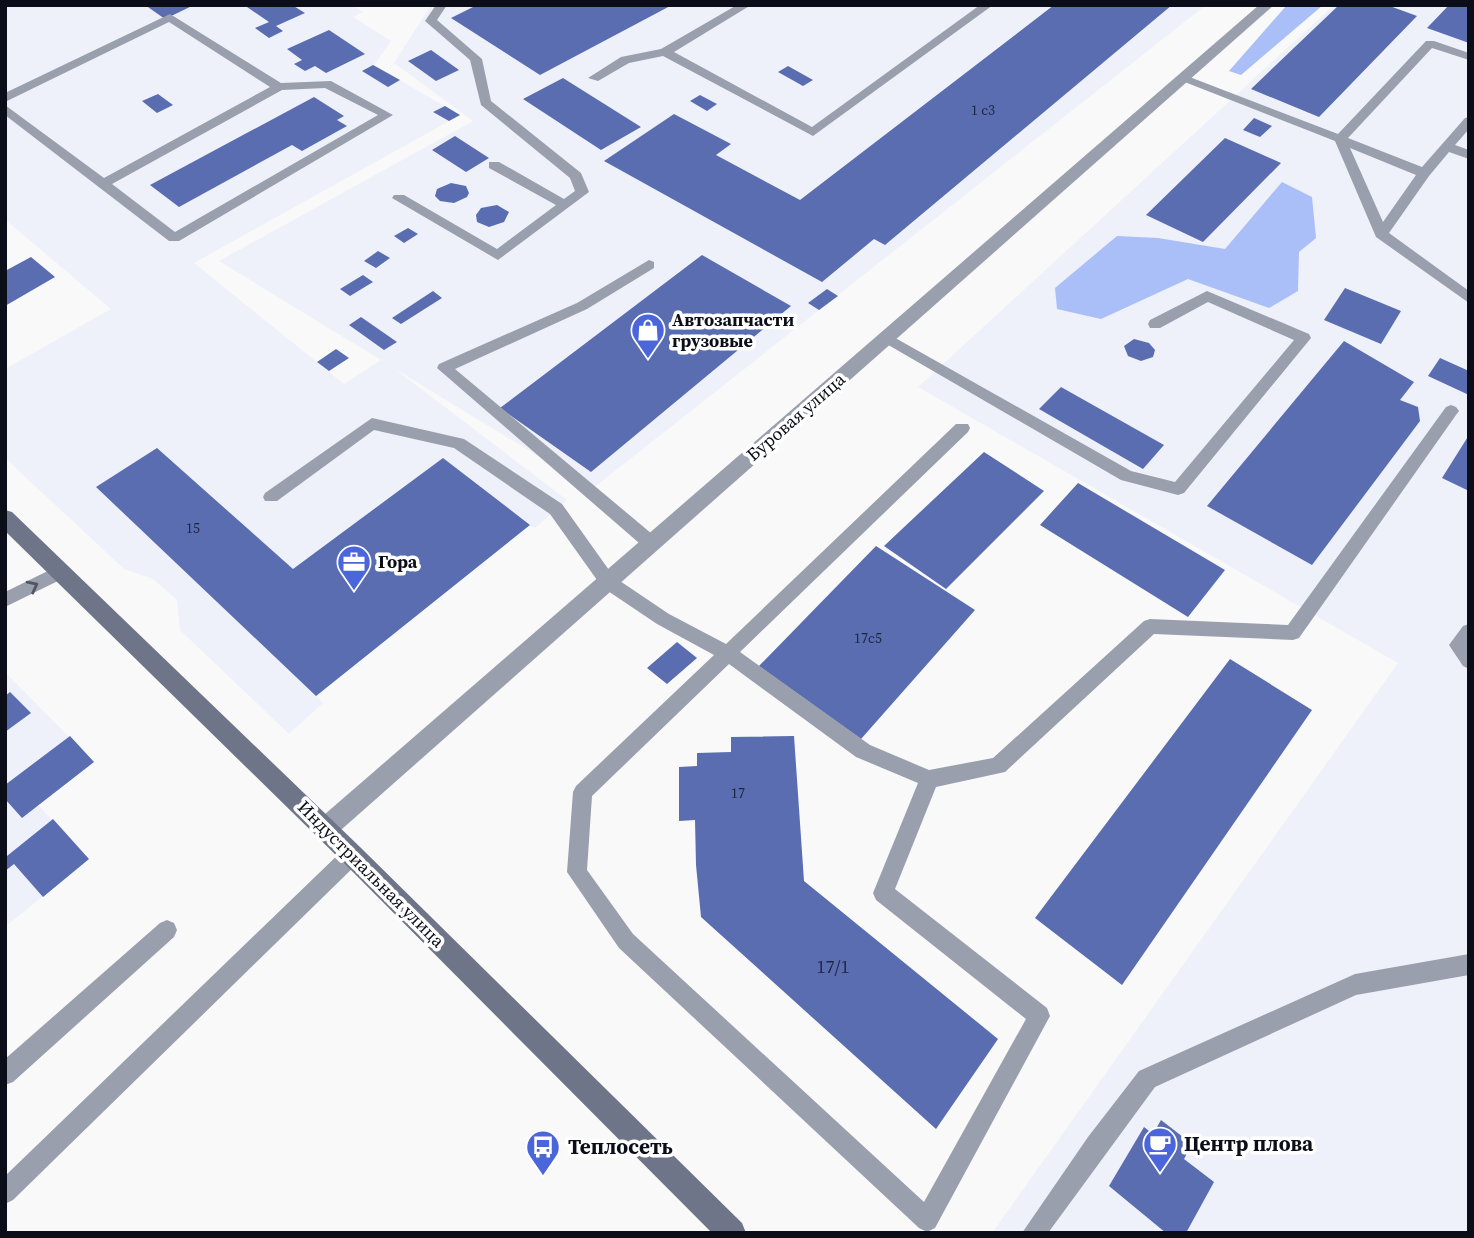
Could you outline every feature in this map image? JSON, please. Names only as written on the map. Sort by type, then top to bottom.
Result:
[{"type":"main road","name":"Индустриальная улица","points":[[5,518],[352,855],[732,1233]]},
{"type":"street","name":"Буровая улица","points":[[325,829],[1267,5]]},
{"type":"lane","points":[[399,198],[498,255],[582,192],[576,176],[485,102],[476,59],[431,21],[442,5]]},
{"type":"lane","points":[[594,78],[625,60],[665,52],[746,5]]},
{"type":"lane","points":[[665,52],[813,132],[988,5]]},
{"type":"lane","points":[[5,98],[170,17],[279,87]]},
{"type":"lane","points":[[1340,139],[1430,43],[1469,57]]},
{"type":"lane","points":[[1182,79],[1424,173]]},
{"type":"lane","points":[[5,109],[102,184],[174,238],[387,115],[327,84],[279,87],[102,184]]},
{"type":"lane","points":[[1381,234],[1424,173],[1469,121]]},
{"type":"lane","points":[[1340,139],[1381,234],[1469,298]]},
{"type":"lane","points":[[1447,146],[1469,155]]},
{"type":"lane","points":[[494,165],[564,204]]},
{"type":"lane","points":[[649,265],[582,306],[444,368],[652,544]]},
{"type":"lane","points":[[1454,286],[1469,280]]},
{"type":"lane","points":[[886,339],[1127,476],[1178,489],[1304,338],[1207,296],[1155,324]]},
{"type":"lane","points":[[271,497],[372,424],[458,443],[556,509],[608,582],[663,619],[729,654],[863,751],[929,779],[998,766],[1150,626],[1293,633],[1451,411]]},
{"type":"lane","points":[[929,779],[883,893],[1040,1016],[927,1220],[625,941],[577,872],[583,792],[962,428]]},
{"type":"lane","points":[[5,600],[60,572]]},
{"type":"lane","points":[[1469,631],[1458,645],[1469,661]]},
{"type":"lane","points":[[5,1192],[352,855]]},
{"type":"lane","points":[[5,1074],[167,930]]},
{"type":"lane","points":[[1034,1233],[1147,1079],[1355,985],[1469,964]]},
{"type":"shaded area","points":[[5,5],[352,5],[363,12],[353,17],[391,41],[374,65],[460,115],[194,263],[344,384],[381,360],[219,261],[473,121],[394,63],[431,5],[1206,5],[592,489],[395,369],[567,500],[535,528],[529,525],[317,696],[323,703],[289,734],[180,630],[177,600],[153,579],[124,569],[5,458],[5,369],[111,309],[8,222],[5,223]]},
{"type":"shaded area","points":[[1287,5],[1323,5],[1241,75],[1229,71]]},
{"type":"shaded area","points":[[1334,5],[1469,5],[1469,1233],[992,1233],[1398,663],[918,387]]},
{"type":"shaded area","points":[[1282,182],[1312,197],[1316,238],[1299,252],[1298,291],[1269,308],[1188,279],[1101,319],[1057,309],[1055,288],[1117,236],[1158,238],[1225,249]]},
{"type":"shaded area","points":[[5,672],[94,762],[38,805],[89,859],[5,927]]},
{"type":"building","points":[[145,5],[194,5],[165,19]]},
{"type":"building","points":[[292,5],[305,13],[276,26],[283,31],[269,38],[255,28],[269,22],[247,7]]},
{"type":"building","points":[[477,5],[672,5],[540,75],[451,18]]},
{"type":"building","points":[[1054,5],[1172,5],[885,245],[874,239],[822,282],[604,161],[674,114],[731,144],[716,155],[800,200]]},
{"type":"building","points":[[1339,5],[1387,5],[1417,16],[1319,117],[1251,89]]},
{"type":"building","points":[[1449,5],[1469,5],[1469,43],[1427,28]]},
{"type":"building","points":[[329,30],[365,54],[326,73],[315,66],[305,71],[294,64],[302,60],[287,49]]},
{"type":"building","points":[[431,50],[459,70],[436,81],[408,61]]},
{"type":"building","points":[[373,65],[400,80],[388,87],[362,71]]},
{"type":"building","points":[[788,66],[813,80],[803,86],[778,72]]},
{"type":"building","points":[[563,78],[641,127],[601,150],[523,99]]},
{"type":"building","points":[[158,94],[173,105],[157,113],[142,101]]},
{"type":"building","points":[[700,95],[717,104],[707,111],[690,101]]},
{"type":"building","points":[[314,97],[344,116],[337,120],[347,126],[302,151],[292,145],[179,207],[150,185]]},
{"type":"building","points":[[445,106],[460,115],[449,121],[433,112]]},
{"type":"building","points":[[1254,118],[1272,126],[1260,137],[1243,130]]},
{"type":"building","points":[[455,136],[489,158],[466,172],[432,150]]},
{"type":"building","points":[[1225,138],[1281,163],[1203,242],[1146,215]]},
{"type":"building","points":[[451,183],[466,186],[469,193],[467,197],[454,203],[440,201],[435,196],[437,189]]},
{"type":"building","points":[[497,205],[509,212],[504,222],[489,227],[477,222],[476,215],[481,208]]},
{"type":"building","points":[[408,228],[418,234],[404,243],[394,236]]},
{"type":"building","points":[[378,251],[390,258],[376,268],[364,261]]},
{"type":"building","points":[[702,255],[791,306],[591,472],[500,408]]},
{"type":"building","points":[[31,257],[55,277],[5,306],[5,271]]},
{"type":"building","points":[[363,275],[373,282],[350,296],[340,289]]},
{"type":"building","points":[[1345,288],[1401,311],[1381,344],[1324,320]]},
{"type":"building","points":[[827,289],[838,296],[819,310],[808,303]]},
{"type":"building","points":[[433,291],[442,298],[401,324],[392,318]]},
{"type":"building","points":[[361,317],[397,342],[384,350],[349,325]]},
{"type":"building","points":[[1134,339],[1149,343],[1155,350],[1153,357],[1141,361],[1128,356],[1124,346]]},
{"type":"building","points":[[1344,341],[1414,382],[1400,400],[1418,407],[1420,421],[1312,565],[1207,506]]},
{"type":"building","points":[[336,349],[349,358],[329,371],[317,362]]},
{"type":"building","points":[[1440,358],[1469,371],[1469,395],[1428,376]]},
{"type":"building","points":[[1061,387],[1164,445],[1143,469],[1039,409]]},
{"type":"building","points":[[1469,435],[1469,491],[1442,478]]},
{"type":"building","name":"Гора","points":[[157,448],[293,569],[443,458],[530,525],[316,696],[96,487]]},
{"type":"building","points":[[984,452],[1044,491],[946,589],[884,546]]},
{"type":"building","points":[[1078,483],[1225,570],[1188,617],[1040,525]]},
{"type":"building","points":[[876,546],[975,610],[861,739],[759,666]]},
{"type":"building","points":[[677,642],[697,658],[667,684],[647,668]]},
{"type":"building","points":[[1230,659],[1312,710],[1122,985],[1035,918]]},
{"type":"building","points":[[10,692],[31,713],[5,732],[5,696]]},
{"type":"building","points":[[70,736],[94,762],[22,818],[5,799],[5,785]]},
{"type":"building","points":[[794,736],[804,881],[998,1039],[936,1129],[701,917],[695,820],[679,821],[679,767],[697,766],[697,753],[731,752],[731,737]]},
{"type":"building","points":[[53,819],[89,859],[43,897],[14,864],[5,871],[5,854],[7,856]]},
{"type":"building","name":"Центр плова","points":[[1161,1120],[1192,1144],[1184,1159],[1214,1182],[1186,1233],[1166,1233],[1109,1186],[1144,1127],[1153,1134]]},
{"type":"place","name":"Автозапчасти грузовые","points":[[648,360]]},
{"type":"place","name":"Гора","points":[[354,592]]},
{"type":"place","name":"Центр плова","points":[[1160,1174]]},
{"type":"place","name":"Теплосеть","points":[[543,1177]]}]
